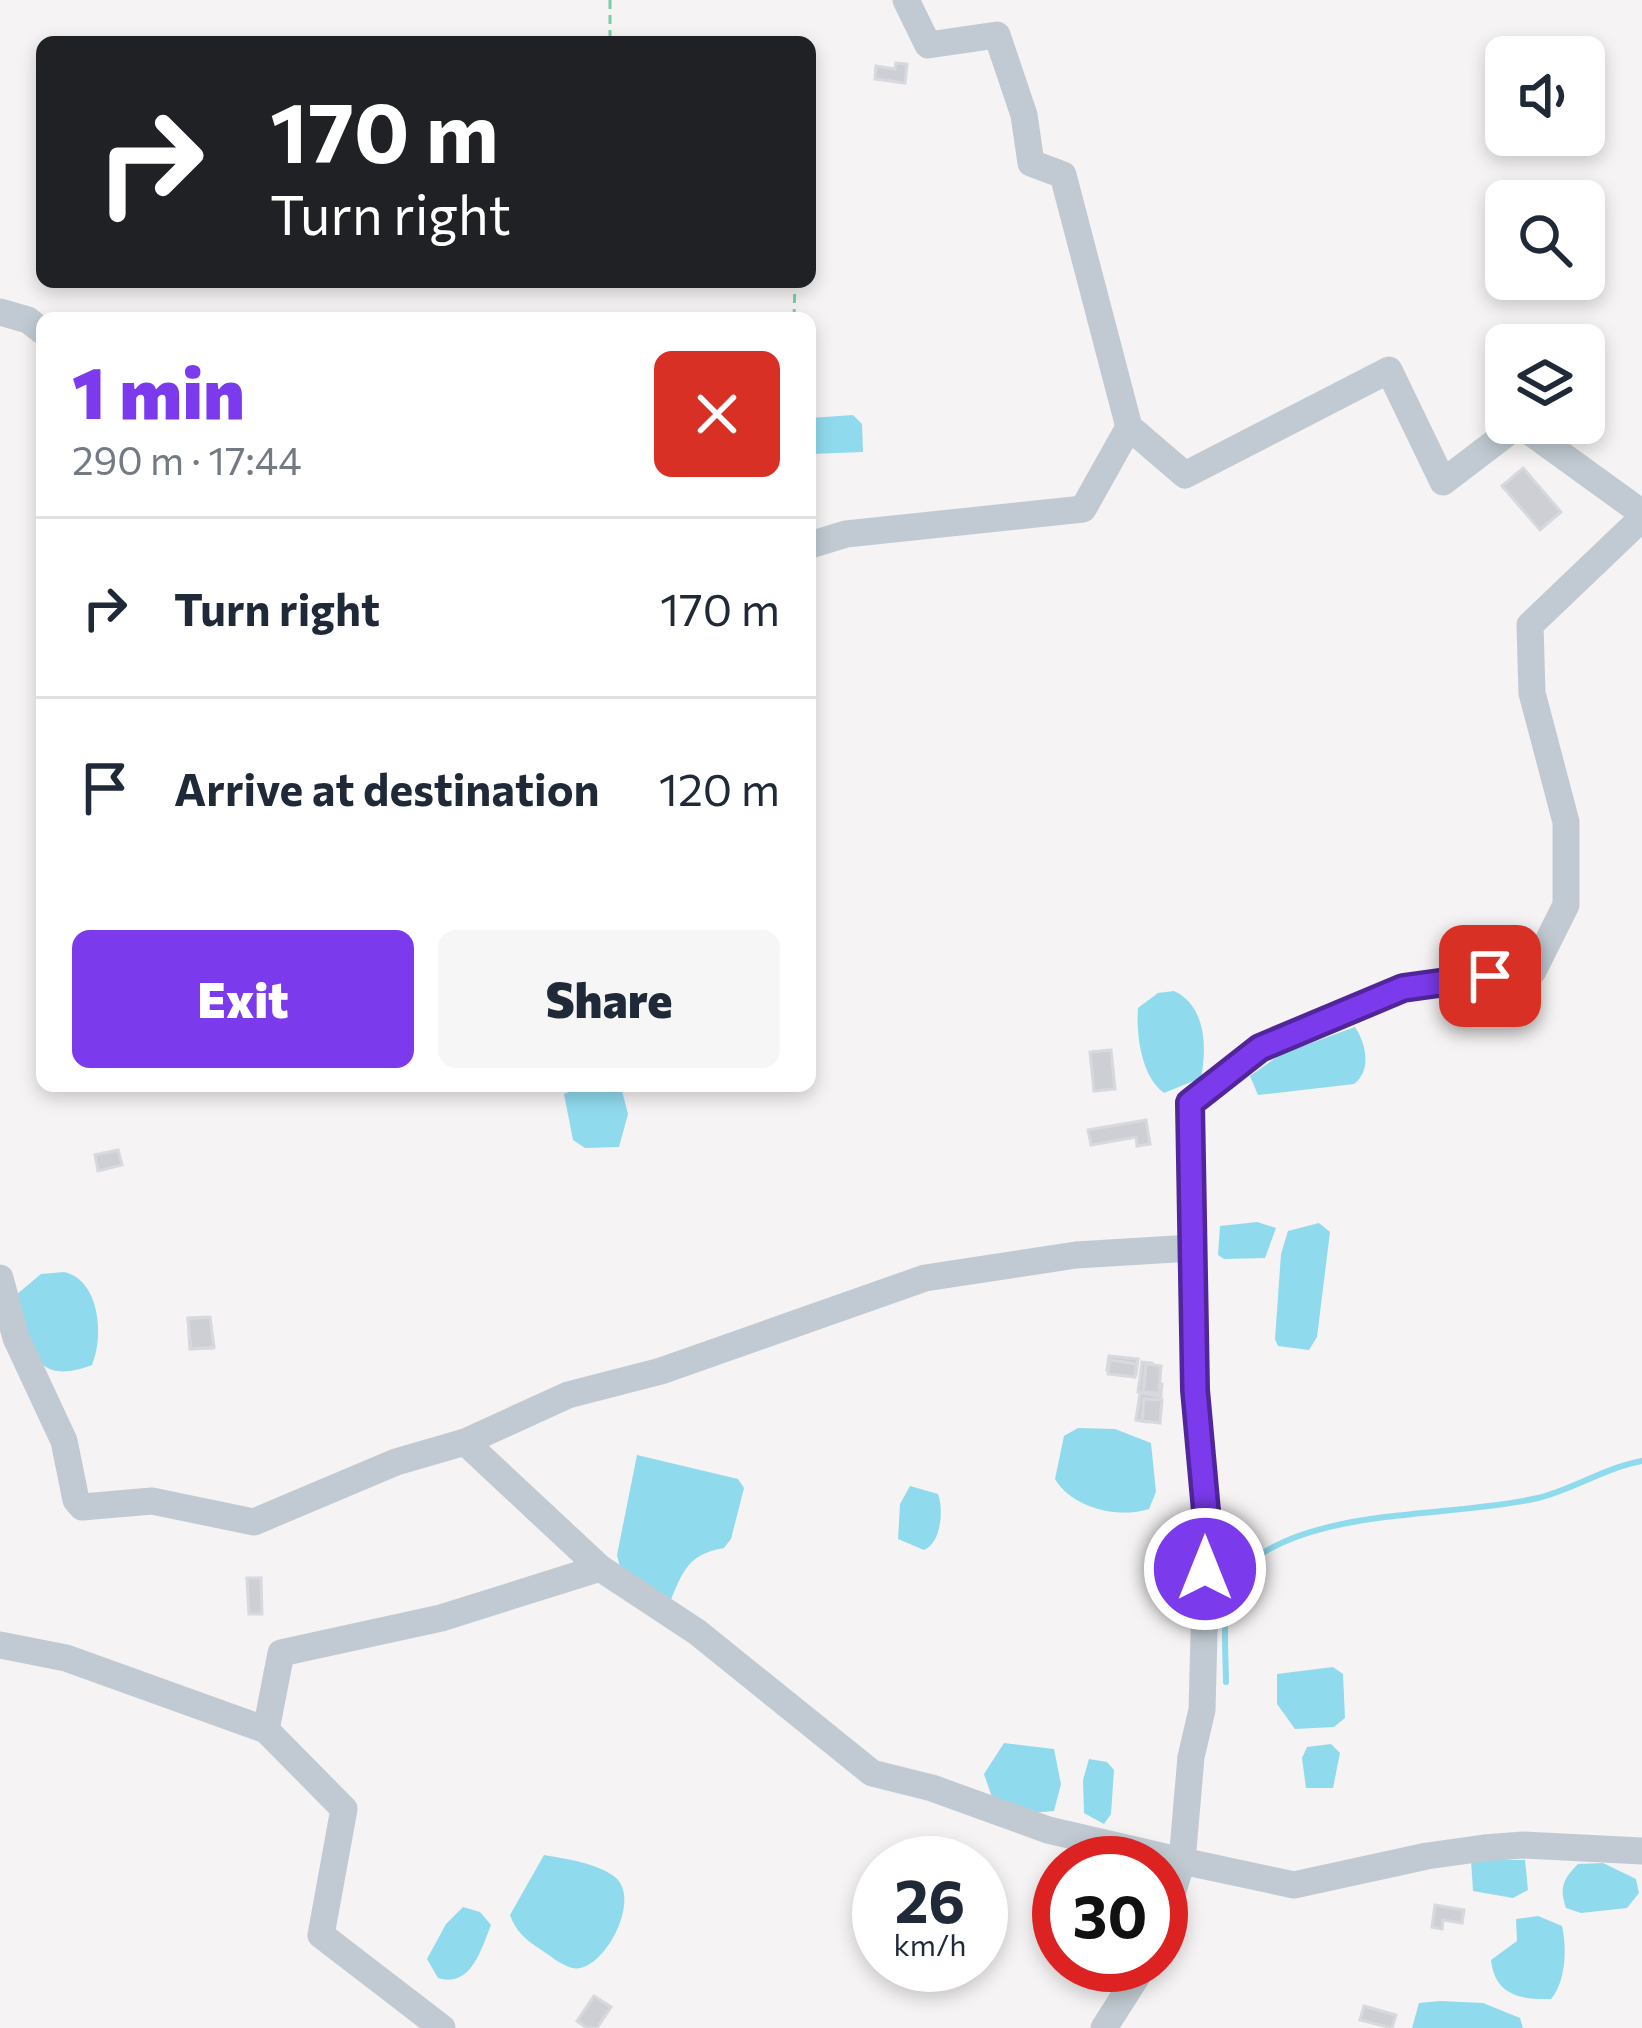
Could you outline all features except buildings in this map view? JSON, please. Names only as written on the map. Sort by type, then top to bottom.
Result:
[{"type":"street","points":[[906,0],[928,44],[997,35],[1024,116],[1031,163],[1063,175],[1129,427],[1185,475],[1389,370],[1443,482],[1519,424],[1642,515],[1530,625],[1532,693],[1566,822],[1566,905],[1532,970],[1403,988],[1260,1048],[1190,1103],[1195,1390],[1207,1522],[1202,1710],[1191,1756],[1184,1836]]},
{"type":"street","points":[[0,312],[36,327]]},
{"type":"street","points":[[816,543],[846,535],[1083,509],[1129,427]]},
{"type":"street","points":[[0,1278],[16,1338],[64,1441],[76,1500],[82,1507],[152,1501],[254,1522],[396,1462],[465,1442],[568,1395],[661,1372],[925,1278],[1076,1255],[1192,1248]]},
{"type":"street","points":[[465,1442],[600,1568],[697,1632],[872,1773],[1074,1836]]},
{"type":"street","points":[[266,1730],[281,1653],[441,1618],[600,1568]]},
{"type":"street","points":[[0,1646],[66,1658],[266,1730],[344,1808],[321,1935],[442,2028]]},
{"type":"street","points":[[1188,1862],[1294,1885],[1484,1848],[1642,1851]]},
{"type":"street","points":[[1104,2028],[1127,1992]]},
{"type":"path","points":[[610,0],[610,36]]},
{"type":"water","points":[[853,415],[862,424],[863,452],[816,454],[816,418]]},
{"type":"water","points":[[1174,991],[1198,1017],[1203,1066],[1201,1078],[1164,1093],[1145,1066],[1138,1008],[1158,993]]},
{"type":"water","points":[[1355,1027],[1365,1057],[1363,1072],[1354,1084],[1258,1095],[1250,1076],[1281,1054]]},
{"type":"water","points":[[622,1092],[628,1114],[619,1147],[585,1148],[573,1140],[564,1094]]},
{"type":"water","points":[[1257,1222],[1276,1228],[1265,1258],[1224,1259],[1218,1255],[1220,1226]]},
{"type":"water","points":[[1319,1223],[1330,1232],[1317,1337],[1309,1350],[1278,1346],[1281,1254],[1288,1231]]},
{"type":"water","points":[[64,1272],[85,1285],[92,1297],[98,1339],[92,1365],[56,1371],[35,1356],[16,1295],[41,1274]]},
{"type":"water","points":[[1078,1428],[1115,1429],[1151,1443],[1156,1492],[1149,1509],[1124,1513],[1097,1509],[1063,1489],[1055,1479],[1064,1436]]},
{"type":"water","points":[[637,1455],[738,1479],[744,1488],[731,1539],[724,1548],[703,1554],[689,1565],[670,1602],[620,1567],[617,1555]]},
{"type":"water","points":[[910,1486],[938,1494],[940,1501],[937,1533],[924,1550],[898,1539],[900,1504]]},
{"type":"water","points":[[1333,1667],[1343,1674],[1345,1718],[1334,1727],[1295,1729],[1277,1704],[1277,1674]]},
{"type":"water","points":[[1004,1743],[1054,1749],[1061,1784],[1054,1811],[1031,1813],[994,1803],[984,1774]]},
{"type":"water","points":[[1331,1744],[1340,1753],[1333,1788],[1306,1788],[1302,1758],[1307,1747]]},
{"type":"water","points":[[1089,1759],[1107,1762],[1114,1770],[1111,1814],[1104,1824],[1084,1813],[1083,1780]]},
{"type":"water","points":[[544,1855],[599,1868],[615,1877],[622,1888],[622,1918],[615,1934],[584,1967],[568,1967],[535,1946],[518,1931],[510,1915]]},
{"type":"water","points":[[1471,1860],[1525,1860],[1528,1890],[1513,1898],[1473,1891]]},
{"type":"water","points":[[1603,1863],[1636,1879],[1639,1893],[1627,1908],[1581,1913],[1566,1908],[1563,1889],[1573,1869],[1578,1864]]},
{"type":"water","points":[[463,1907],[480,1912],[491,1925],[467,1972],[449,1980],[438,1978],[427,1959],[446,1924]]},
{"type":"water","points":[[1538,1916],[1562,1926],[1564,1934],[1562,1974],[1551,1999],[1511,1993],[1498,1981],[1491,1960],[1517,1941],[1516,1919]]},
{"type":"water","points":[[1419,2003],[1483,2003],[1520,2018],[1523,2028],[1412,2028]]},
{"type":"waterway","points":[[1226,1682],[1228,1594],[1237,1573],[1265,1551],[1338,1525],[1538,1498],[1642,1461]]},
{"type":"route","points":[[1205,1569],[1207,1522],[1195,1390],[1190,1103],[1260,1048],[1403,988],[1490,976]]}]
